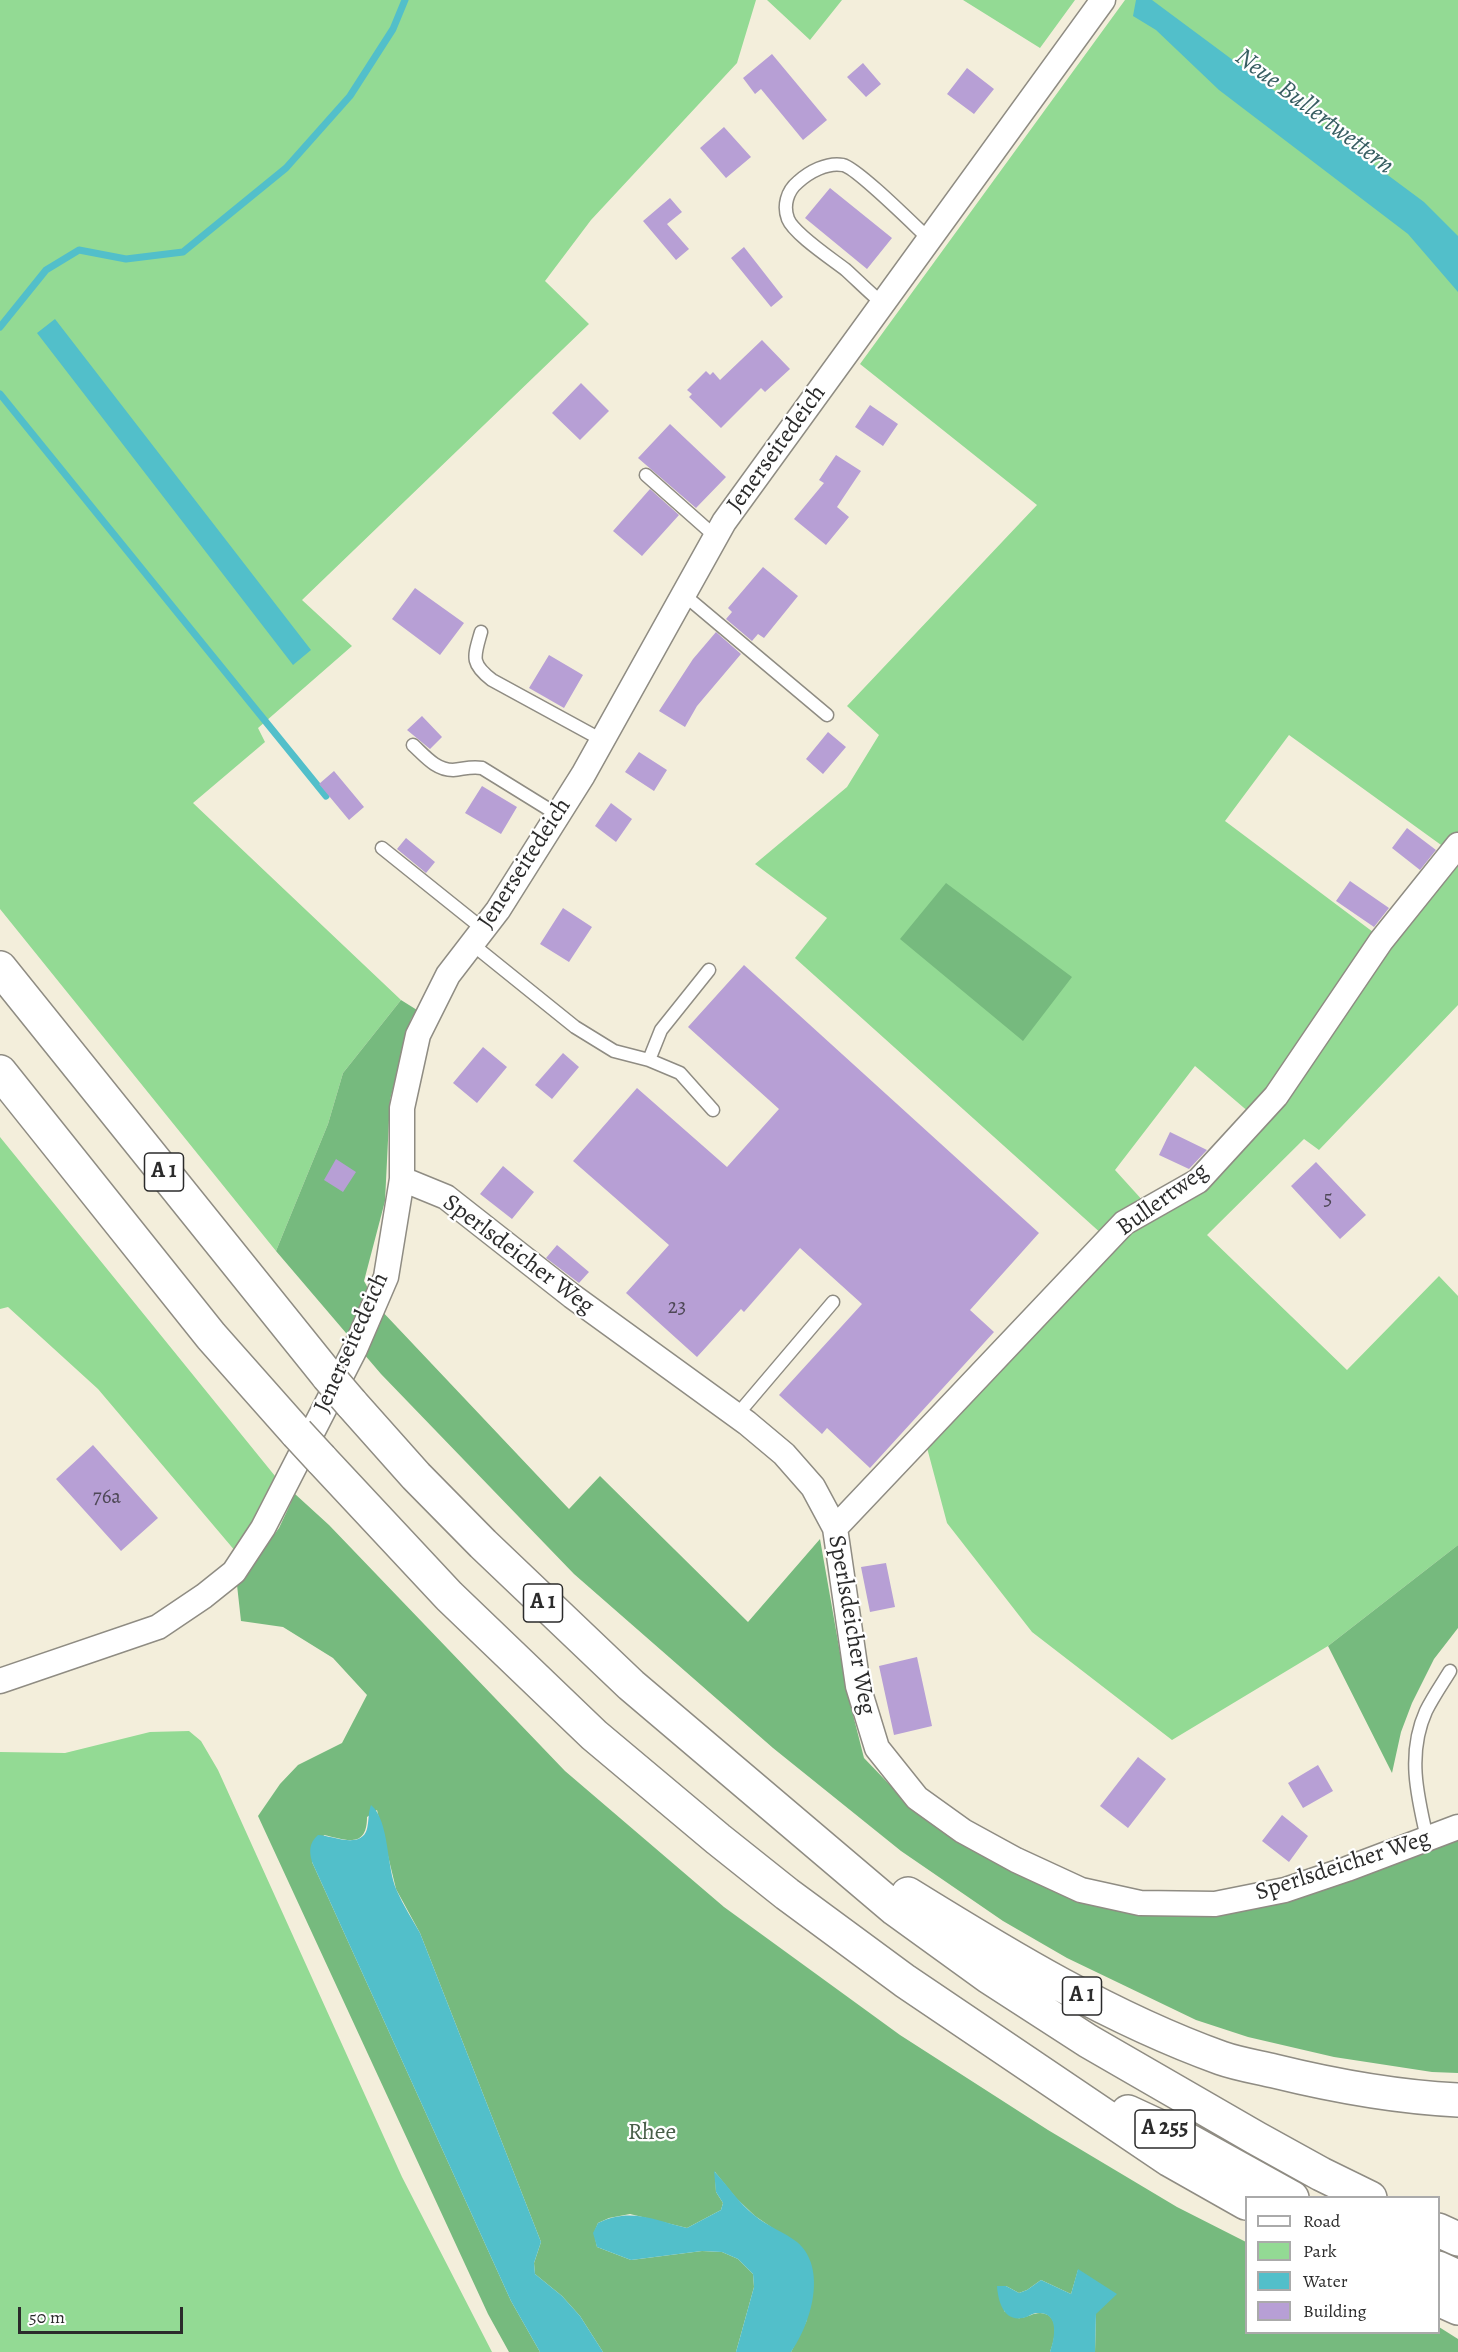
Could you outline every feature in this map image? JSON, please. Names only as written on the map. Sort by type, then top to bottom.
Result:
[{"type":"highway","name":"A 1","points":[[0,968],[328,1376],[416,1476],[527,1588],[631,1686],[749,1786],[908,1894],[1011,1957],[1129,2019],[1223,2059],[1311,2080],[1387,2094],[1458,2100]]},
{"type":"highway","name":"A 1","points":[[0,1072],[211,1336],[297,1433],[449,1596],[594,1735],[787,1894],[905,1981],[1170,2160],[1245,2202]]},
{"type":"highway","name":"A 255","points":[[749,1786],[895,1909],[989,1977],[1088,2041],[1256,2138],[1366,2196]]},
{"type":"highway","name":"A 255","points":[[1035,2067],[1182,2137],[1288,2196]]},
{"type":"highway","points":[[1440,2231],[1458,2239]]},
{"type":"highway","points":[[1440,2269],[1458,2277]]},
{"type":"highway","points":[[1440,2300],[1458,2308]]},
{"type":"street","name":"Jenerseitedeich","points":[[0,1681],[158,1627],[204,1596],[234,1572],[263,1528],[356,1349],[386,1277],[402,1179],[402,1108],[418,1035],[447,975],[498,910],[558,815],[683,594],[738,503],[1097,9]]},
{"type":"street","name":"Bullertweg","points":[[835,1528],[1124,1223],[1198,1181],[1276,1096],[1381,941],[1458,845]]},
{"type":"street","name":"Sperlsdeicher Weg","points":[[402,1179],[446,1197],[572,1296],[737,1415],[784,1454],[813,1487],[835,1528],[858,1686],[877,1748],[917,1798],[963,1831],[1016,1860],[1081,1890],[1140,1903],[1215,1904],[1285,1890],[1458,1827]]},
{"type":"lane","points":[[883,304],[805,238],[788,220],[785,202],[793,186],[807,174],[824,166],[844,165],[859,175],[929,239]]},
{"type":"lane","points":[[646,475],[716,537]]},
{"type":"lane","points":[[683,594],[827,715]]},
{"type":"lane","points":[[481,632],[475,659],[476,666],[483,674],[602,740]]},
{"type":"lane","points":[[413,745],[433,764],[453,770],[474,766],[482,768],[558,815]]},
{"type":"lane","points":[[382,848],[575,1027],[614,1052],[649,1060],[680,1073],[713,1110]]},
{"type":"lane","points":[[649,1060],[661,1030],[709,970]]},
{"type":"lane","points":[[737,1415],[833,1302]]},
{"type":"lane","points":[[1427,1838],[1415,1782],[1416,1745],[1426,1712],[1450,1671]]},
{"type":"green space","points":[[0,0],[756,0],[737,63],[591,220],[545,281],[589,324],[302,600],[352,646],[258,728],[265,742],[193,803],[401,1000],[343,1073],[328,1124],[276,1251],[0,909]]},
{"type":"green space","points":[[767,0],[842,0],[810,40]]},
{"type":"green space","points":[[963,0],[1075,0],[1040,48]]},
{"type":"green space","points":[[1125,0],[1458,0],[1458,837],[1448,850],[1289,735],[1225,821],[1377,935],[1250,1113],[1195,1066],[1115,1170],[1144,1202],[1103,1235],[795,958],[827,918],[755,864],[847,787],[879,735],[847,706],[1037,505],[860,364]]},
{"type":"green space","points":[[1458,855],[1458,1005],[1319,1150],[1304,1139],[1207,1235],[1347,1370],[1439,1276],[1458,1296],[1458,1545],[1328,1646],[1172,1740],[1032,1632],[947,1523],[926,1444],[1129,1231],[1200,1185]]},
{"type":"green space","points":[[946,883],[1072,977],[1023,1041],[900,939]]},
{"type":"green space","points":[[401,1000],[417,1010],[411,1019],[390,1100],[385,1201],[364,1281],[379,1308],[569,1509],[600,1476],[748,1622],[820,1539],[846,1687],[864,1758],[912,1808],[1134,1913],[1220,1916],[1292,1899],[1458,1835],[1458,2073],[1432,2072],[1334,2057],[1248,2037],[1196,2020],[1067,1958],[1003,1921],[901,1851],[773,1748],[574,1574],[381,1374],[276,1251],[328,1124],[343,1073]]},
{"type":"green space","points":[[0,1137],[275,1476],[236,1552],[98,1389],[8,1307],[0,1309]]},
{"type":"green space","name":"Rhee","points":[[295,1494],[329,1525],[565,1771],[724,1907],[900,2035],[1048,2130],[1177,2207],[1245,2241],[1245,2334],[1440,2334],[1440,2328],[1458,2339],[1458,2352],[1095,2352],[1096,2314],[1078,2270],[1071,2294],[1041,2280],[1019,2293],[1006,2286],[1004,2311],[1019,2318],[1040,2313],[1047,2314],[1054,2322],[1055,2334],[1050,2352],[791,2352],[807,2320],[774,2229],[755,2216],[736,2198],[715,2172],[716,2192],[723,2203],[721,2210],[687,2228],[630,2214],[609,2218],[598,2223],[594,2233],[597,2247],[631,2260],[702,2251],[722,2252],[738,2259],[753,2274],[754,2287],[736,2352],[603,2352],[580,2316],[562,2296],[535,2274],[534,2263],[541,2242],[420,1933],[396,1889],[377,1810],[367,1817],[366,1827],[359,1838],[347,1840],[324,1835],[312,1862],[511,2301],[540,2352],[509,2352],[488,2314],[258,1816],[280,1784],[298,1765],[342,1743],[367,1695],[333,1658],[283,1627],[241,1621],[237,1585],[279,1528]]},
{"type":"green space","points":[[1458,1545],[1458,1628],[1434,1659],[1412,1703],[1401,1732],[1392,1773],[1328,1646]]},
{"type":"green space","points":[[189,1731],[201,1741],[218,1770],[402,2177],[492,2352],[0,2352],[0,1752],[65,1753],[150,1732]]},
{"type":"water","points":[[1136,0],[1152,0],[1424,202],[1458,236],[1458,292],[1408,234],[1219,90],[1156,30],[1133,16]]},
{"type":"water","points":[[55,319],[311,650],[293,665],[37,333]]},
{"type":"water","points":[[371,1805],[382,1822],[397,1891],[420,1933],[541,2242],[534,2263],[535,2274],[562,2296],[580,2316],[603,2352],[540,2352],[511,2301],[312,1862],[310,1847],[318,1835],[352,1840],[364,1835]]},
{"type":"water","points":[[714,2171],[749,2210],[797,2242],[806,2253],[812,2266],[814,2281],[810,2312],[805,2327],[791,2352],[736,2352],[754,2287],[753,2274],[738,2259],[722,2252],[702,2251],[631,2260],[597,2247],[593,2233],[598,2223],[610,2218],[642,2216],[687,2228],[721,2210],[723,2203],[716,2192]]},
{"type":"water","points":[[1078,2269],[1117,2294],[1096,2314],[1095,2352],[1050,2352],[1054,2326],[1049,2316],[1036,2313],[1023,2318],[1011,2317],[1000,2303],[997,2286],[1006,2286],[1019,2293],[1041,2280],[1071,2294]]},
{"type":"building","points":[[772,54],[827,120],[803,140],[761,89],[755,94],[743,78]]},
{"type":"building","points":[[863,63],[881,84],[866,97],[847,77]]},
{"type":"building","points":[[967,68],[994,89],[974,114],[947,94]]},
{"type":"building","points":[[724,127],[751,157],[726,178],[700,148]]},
{"type":"building","points":[[830,188],[892,238],[867,269],[805,218]]},
{"type":"building","points":[[670,198],[682,212],[667,224],[689,249],[676,260],[643,221]]},
{"type":"building","points":[[744,247],[783,297],[771,307],[731,258]]},
{"type":"building","points":[[762,340],[790,369],[765,392],[761,388],[721,428],[689,397],[692,394],[687,390],[706,371],[710,375],[713,372],[720,380]]},
{"type":"building","points":[[581,383],[609,411],[580,440],[552,413]]},
{"type":"building","points":[[870,405],[898,424],[883,446],[855,427]]},
{"type":"building","points":[[670,424],[726,477],[696,508],[638,458]]},
{"type":"building","points":[[836,455],[861,471],[837,507],[849,517],[826,545],[794,519],[824,483],[819,480]]},
{"type":"building","points":[[650,489],[679,515],[642,556],[613,531]]},
{"type":"building","points":[[763,567],[798,596],[764,638],[758,634],[752,641],[726,619],[732,612],[728,608]]},
{"type":"building","points":[[415,588],[464,623],[440,655],[392,619]]},
{"type":"building","points":[[716,632],[741,654],[697,706],[685,727],[659,711],[693,659]]},
{"type":"building","points":[[549,655],[583,675],[564,708],[529,688]]},
{"type":"building","points":[[422,716],[442,737],[430,749],[407,730]]},
{"type":"building","points":[[828,732],[846,747],[823,774],[806,759]]},
{"type":"building","points":[[639,752],[667,770],[654,791],[625,772]]},
{"type":"building","points":[[334,771],[364,807],[349,820],[319,784]]},
{"type":"building","points":[[482,786],[517,807],[501,834],[465,813]]},
{"type":"building","points":[[611,803],[632,819],[616,842],[595,826]]},
{"type":"building","points":[[1407,828],[1436,850],[1420,870],[1392,848]]},
{"type":"building","points":[[406,838],[435,862],[426,873],[397,849]]},
{"type":"building","points":[[1350,881],[1389,908],[1374,927],[1336,901]]},
{"type":"building","points":[[563,908],[592,927],[569,962],[540,944]]},
{"type":"building","points":[[744,965],[1039,1233],[970,1310],[994,1332],[870,1468],[827,1428],[822,1434],[779,1395],[862,1304],[800,1248],[744,1312],[741,1309],[697,1357],[626,1293],[669,1245],[573,1161],[637,1088],[727,1167],[779,1109],[688,1027]]},
{"type":"building","points":[[483,1047],[507,1067],[477,1103],[453,1083]]},
{"type":"building","points":[[563,1053],[579,1067],[552,1099],[535,1085]]},
{"type":"building","points":[[1170,1132],[1207,1150],[1189,1169],[1159,1155]]},
{"type":"building","points":[[336,1159],[356,1172],[343,1192],[324,1180]]},
{"type":"building","points":[[1316,1162],[1366,1215],[1340,1239],[1291,1186]]},
{"type":"building","points":[[503,1166],[534,1192],[512,1219],[480,1194]]},
{"type":"building","points":[[557,1245],[589,1272],[579,1283],[546,1258]]},
{"type":"building","points":[[93,1445],[158,1518],[121,1551],[56,1479]]},
{"type":"building","points":[[886,1563],[895,1607],[870,1612],[861,1567]]},
{"type":"building","points":[[917,1657],[932,1726],[894,1735],[879,1666]]},
{"type":"building","points":[[1138,1757],[1166,1779],[1128,1828],[1100,1806]]},
{"type":"building","points":[[1318,1765],[1333,1791],[1303,1808],[1288,1783]]},
{"type":"building","points":[[1282,1815],[1308,1836],[1289,1862],[1262,1841]]},
{"type":"waterway","points":[[0,327],[46,270],[79,250],[126,259],[183,252],[286,168],[350,96],[393,29],[405,0]]},
{"type":"waterway","points":[[0,394],[326,796]]},
{"type":"water label","name":"Neue Bullertwettern","points":[[1314,112]]}]
